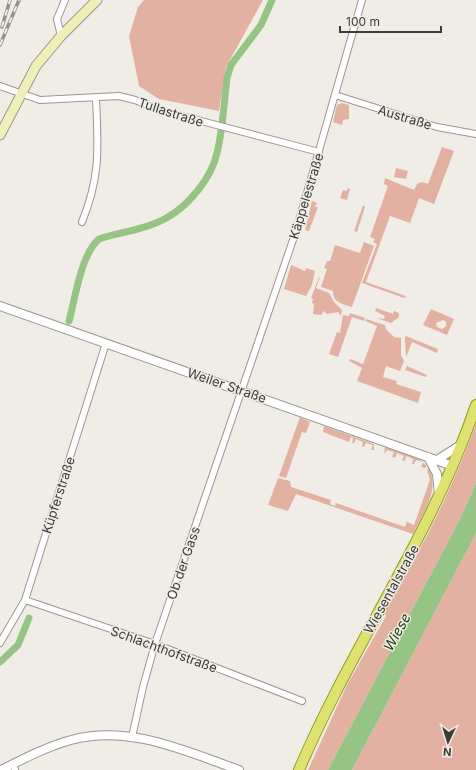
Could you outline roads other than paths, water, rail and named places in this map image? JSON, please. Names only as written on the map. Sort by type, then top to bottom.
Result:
[{"type":"main road","points":[[0,136],[20,93],[36,66],[61,36],[97,0]]},
{"type":"main road","name":"Wiesentalstraße","points":[[299,770],[325,712],[417,543],[453,466],[476,405]]},
{"type":"street","points":[[61,36],[56,19],[65,0]]},
{"type":"street","name":"Käppelestraße","points":[[241,390],[296,232],[362,0]]},
{"type":"street","name":"Tullastraße","points":[[0,86],[40,100],[119,96],[135,100],[159,110],[226,129],[319,152]]},
{"type":"street","name":"Austraße","points":[[335,95],[437,127],[476,134]]},
{"type":"street","points":[[82,222],[91,199],[98,159],[96,98]]},
{"type":"street","name":"Weiler Straße","points":[[0,306],[453,466]]},
{"type":"street","name":"Küpferstraße","points":[[0,643],[25,600],[106,343]]},
{"type":"street","name":"Ob der Gass","points":[[132,737],[142,687],[155,644],[241,390]]},
{"type":"street","points":[[437,460],[462,444]]},
{"type":"street","points":[[428,457],[437,474],[440,495]]},
{"type":"street","name":"Schlachthofstraße","points":[[25,600],[155,644],[302,702]]},
{"type":"street","points":[[0,770],[14,767],[59,744],[78,738],[132,737],[173,746],[239,770]]},
{"type":"waterway","points":[[69,321],[83,266],[93,246],[99,239],[152,225],[168,217],[184,205],[205,181],[217,153],[222,125],[227,78],[231,65],[261,25],[272,0]]},
{"type":"waterway","points":[[0,662],[18,645],[29,618]]},
{"type":"railway","points":[[2,27],[10,0]]},
{"type":"railway","points":[[0,45],[19,0]]},
{"type":"water label","name":"Wiese","points":[[397,632]]}]
